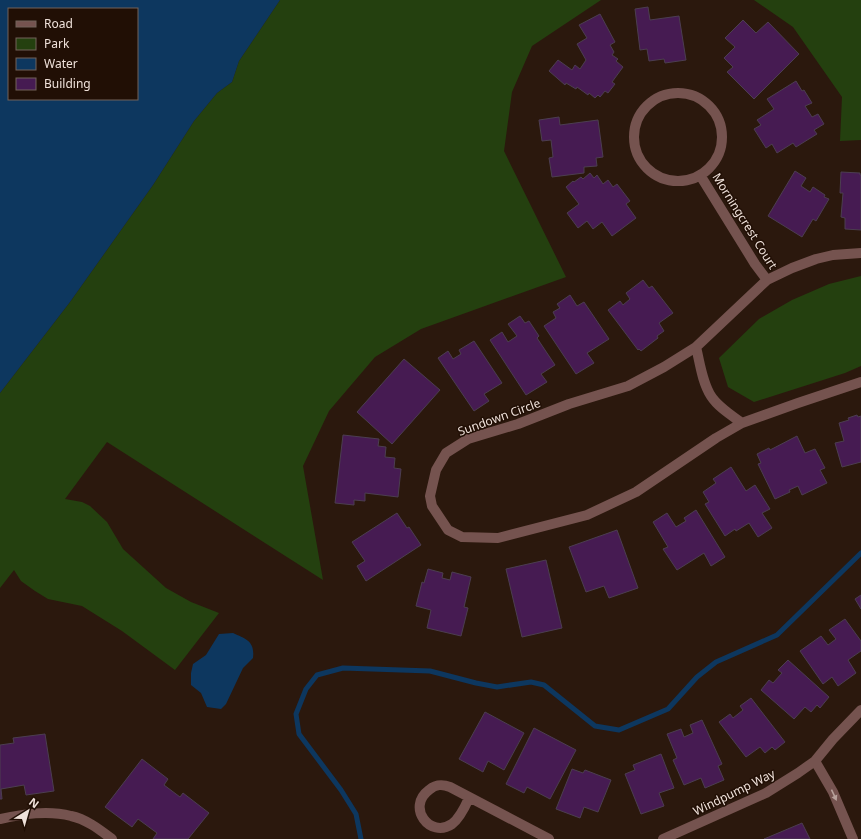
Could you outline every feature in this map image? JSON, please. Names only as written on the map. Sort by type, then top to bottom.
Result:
[{"type":"street","name":"Morningcrest Court","points":[[682,92],[699,97],[710,106],[718,117],[722,130],[722,143],[719,156],[711,167],[700,175],[690,180],[667,180],[655,175],[645,167],[638,157],[634,144],[633,132],[636,119],[649,102],[659,96],[682,92]]},
{"type":"street","name":"Morningcrest Court","points":[[700,175],[755,264],[767,280]]},
{"type":"street","name":"Sundown Circle","points":[[861,253],[833,255],[816,259],[767,280],[696,347],[664,367],[628,386],[569,404],[518,424],[468,439],[446,453],[436,470],[430,496],[432,506],[448,530],[462,536],[498,538],[587,515],[636,492],[716,438],[742,423],[798,402],[861,382]]},
{"type":"street","points":[[696,347],[705,383],[711,396],[720,406],[742,423]]},
{"type":"street","name":"Windpump Way","points":[[663,839],[766,793],[815,761],[848,722],[861,710]]},
{"type":"street","points":[[815,761],[833,792],[853,839]]},
{"type":"street","points":[[469,798],[460,815],[448,826],[436,827],[430,825],[420,812],[419,807],[423,796],[432,788],[438,785],[450,787],[549,839]]},
{"type":"street","points":[[0,819],[39,813],[72,816],[85,821],[112,839]]},
{"type":"green space","points":[[280,0],[601,0],[532,46],[512,92],[504,151],[566,277],[421,329],[375,357],[329,411],[303,466],[323,580],[107,442],[65,499],[82,502],[90,506],[107,522],[123,549],[166,588],[191,602],[219,613],[175,670],[122,631],[82,606],[48,599],[35,591],[21,581],[14,570],[0,588],[0,393],[70,302],[153,185],[194,121],[217,93],[232,82],[239,61]]},
{"type":"green space","points":[[754,0],[861,0],[861,140],[840,141],[842,97],[793,27]]},
{"type":"green space","points":[[861,276],[861,366],[845,373],[754,402],[728,387],[719,358],[759,319],[792,300],[829,284]]},
{"type":"water","points":[[0,0],[280,0],[239,61],[232,82],[217,93],[194,121],[153,185],[70,302],[0,393]]},
{"type":"water","points":[[233,633],[249,641],[253,648],[253,658],[243,668],[226,704],[221,709],[207,707],[201,693],[191,685],[193,664],[206,655],[219,634]]},
{"type":"building","points":[[648,7],[650,20],[679,16],[686,60],[665,63],[664,59],[649,61],[647,49],[640,50],[635,9]]},
{"type":"building","points":[[600,14],[615,42],[610,45],[614,52],[612,55],[618,59],[616,61],[623,67],[612,82],[615,84],[608,93],[605,91],[600,97],[598,95],[595,98],[577,87],[576,89],[566,83],[565,85],[549,71],[558,60],[572,70],[575,65],[580,69],[586,60],[577,44],[587,38],[579,25]]},
{"type":"building","points":[[743,20],[756,33],[768,22],[799,54],[754,99],[727,72],[733,67],[724,58],[735,47],[725,38]]},
{"type":"building","points":[[796,81],[812,103],[805,106],[812,117],[818,114],[824,124],[814,130],[817,134],[796,147],[793,143],[777,153],[772,144],[766,148],[754,129],[761,125],[757,120],[774,109],[767,99]]},
{"type":"building","points":[[559,117],[560,125],[598,120],[603,157],[596,158],[597,166],[584,167],[584,173],[552,177],[549,158],[553,157],[551,140],[542,141],[539,120]]},
{"type":"building","points":[[795,171],[806,178],[801,186],[810,192],[813,187],[825,195],[824,197],[829,199],[816,221],[813,219],[802,237],[768,216]]},
{"type":"building","points":[[841,172],[860,173],[861,175],[861,230],[845,229],[845,218],[841,217],[843,193],[840,193]]},
{"type":"building","points":[[590,173],[594,178],[597,175],[603,184],[608,180],[613,187],[617,184],[630,201],[626,204],[636,218],[612,236],[602,222],[593,229],[587,221],[578,228],[567,213],[579,204],[566,187],[581,177],[583,179]]},
{"type":"building","points":[[643,280],[649,288],[652,286],[673,313],[659,323],[664,331],[657,336],[658,338],[641,351],[639,349],[638,350],[608,310],[620,301],[623,305],[630,299],[626,293]]},
{"type":"building","points":[[570,295],[577,306],[584,302],[609,339],[587,353],[594,363],[576,374],[544,326],[556,318],[553,312],[560,308],[557,304]]},
{"type":"building","points":[[520,316],[525,323],[529,321],[539,336],[537,338],[555,365],[541,374],[547,382],[526,395],[490,340],[502,332],[508,342],[517,336],[508,324]]},
{"type":"building","points":[[474,341],[502,383],[484,394],[489,401],[474,411],[438,358],[448,351],[453,359],[461,354],[459,350]]},
{"type":"building","points":[[404,359],[440,390],[392,444],[357,412]]},
{"type":"building","points":[[857,415],[858,417],[861,416],[861,462],[842,467],[835,443],[844,441],[839,423],[849,420],[848,418]]},
{"type":"building","points":[[343,435],[379,439],[378,446],[386,447],[385,457],[395,458],[394,468],[401,469],[398,497],[365,493],[365,501],[354,500],[354,505],[335,503]]},
{"type":"building","points":[[797,436],[805,453],[815,449],[825,468],[820,470],[827,483],[802,495],[798,486],[789,490],[790,492],[775,499],[758,464],[761,463],[757,454],[769,448],[770,450]]},
{"type":"building","points":[[731,467],[746,491],[755,485],[770,509],[762,513],[772,528],[758,537],[749,523],[736,531],[735,529],[725,536],[705,504],[709,502],[703,492],[716,483],[713,479]]},
{"type":"building","points":[[696,510],[725,557],[711,566],[704,553],[677,570],[663,549],[668,547],[653,522],[667,513],[676,527],[686,521],[684,518]]},
{"type":"building","points":[[397,513],[421,545],[366,581],[357,566],[365,561],[352,542]]},
{"type":"building","points":[[617,530],[638,588],[609,598],[604,586],[586,592],[569,547]]},
{"type":"building","points":[[546,560],[562,628],[522,637],[506,569]]},
{"type":"building","points":[[428,569],[443,573],[442,578],[450,580],[452,572],[471,577],[464,607],[468,608],[461,636],[427,628],[431,610],[416,606],[422,582],[424,583]]},
{"type":"building","points":[[861,595],[861,609],[855,599]]},
{"type":"building","points":[[845,619],[861,641],[861,651],[848,660],[856,673],[838,686],[832,677],[823,684],[800,651],[821,636],[828,645],[836,639],[829,630]]},
{"type":"building","points":[[788,660],[829,697],[820,708],[817,705],[811,712],[805,707],[794,719],[761,690],[769,680],[773,683],[782,673],[778,670]]},
{"type":"building","points":[[751,698],[785,742],[775,750],[772,747],[765,753],[760,747],[746,757],[719,722],[730,714],[733,718],[743,710],[740,706]]},
{"type":"building","points":[[485,712],[524,733],[504,770],[488,761],[483,772],[459,759]]},
{"type":"building","points":[[702,720],[722,764],[718,766],[724,780],[705,788],[701,778],[684,785],[673,760],[677,758],[667,734],[681,729],[684,737],[693,733],[690,725]]},
{"type":"building","points":[[534,728],[576,750],[550,799],[527,787],[524,793],[506,784]]},
{"type":"building","points":[[45,734],[54,791],[26,795],[24,785],[1,789],[2,799],[0,799],[0,745],[14,743],[13,738]]},
{"type":"building","points":[[661,754],[674,788],[659,793],[664,806],[641,814],[625,774],[635,770],[633,765]]},
{"type":"building","points":[[142,759],[168,779],[164,785],[180,797],[183,793],[209,813],[188,839],[153,839],[157,833],[138,819],[132,827],[105,807]]},
{"type":"building","points":[[572,769],[583,773],[585,770],[611,780],[598,812],[584,807],[580,818],[556,809]]},
{"type":"building","points":[[802,823],[810,839],[764,839]]},
{"type":"waterway","points":[[361,839],[356,814],[341,790],[299,734],[296,714],[306,689],[317,675],[343,668],[430,671],[497,687],[531,682],[544,685],[595,726],[619,730],[668,709],[697,677],[716,662],[777,635],[861,553]]}]
